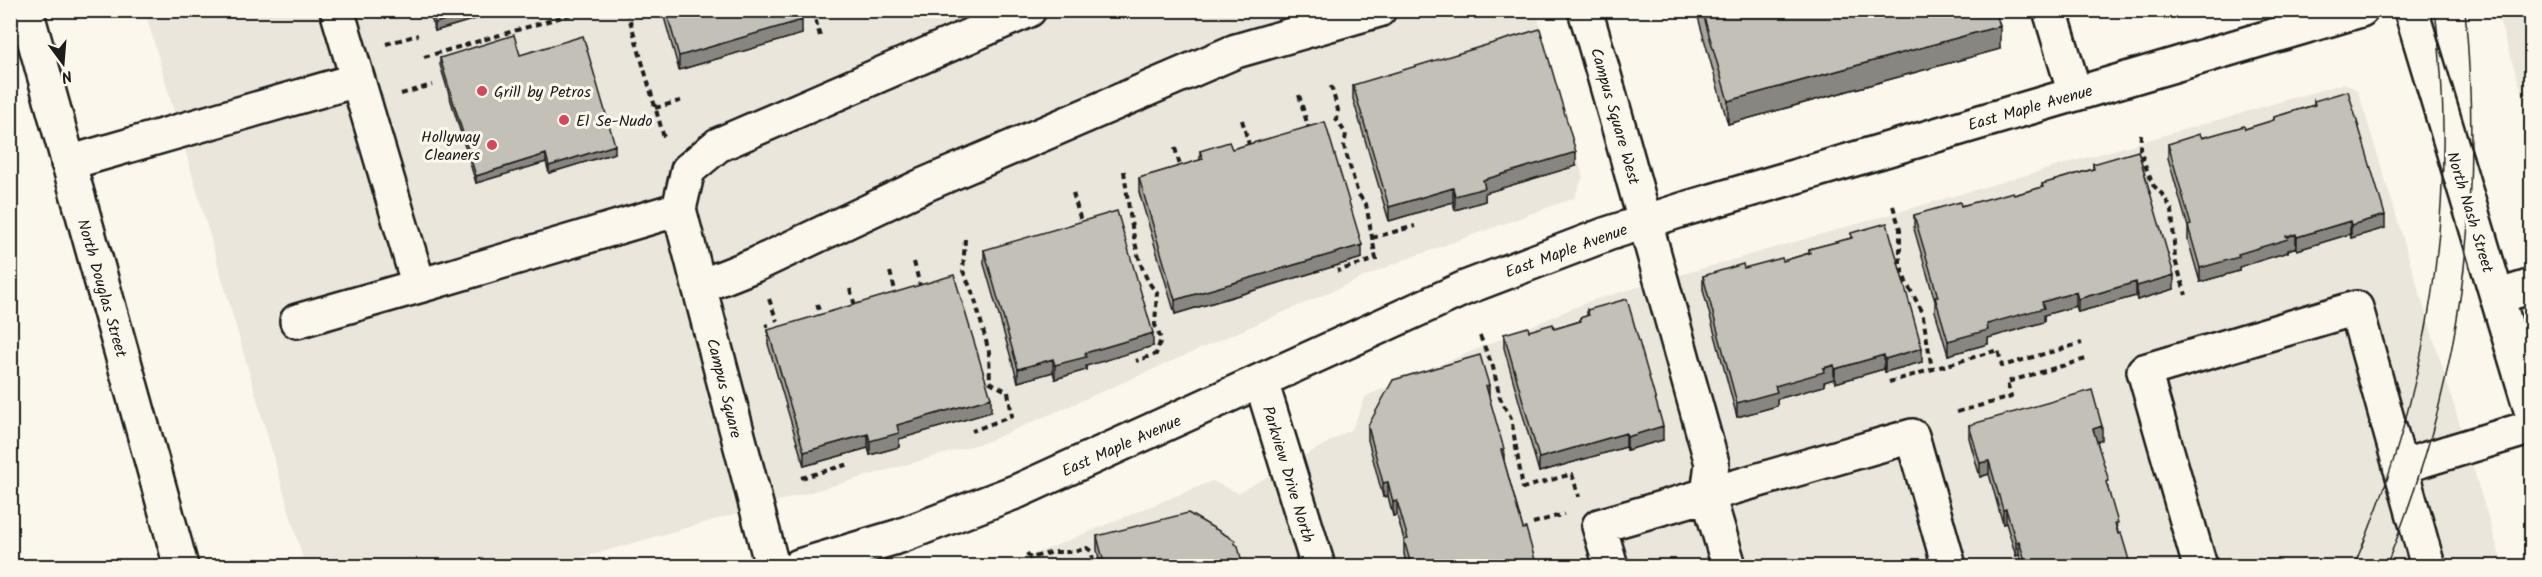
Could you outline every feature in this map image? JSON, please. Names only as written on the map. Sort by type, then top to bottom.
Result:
[{"type":"street","name":"North Douglas Street","points":[[26,10],[181,567]]},
{"type":"street","points":[[337,10],[419,286]]},
{"type":"street","points":[[297,321],[679,209],[688,170],[718,145],[1029,10]]},
{"type":"street","points":[[699,287],[757,264],[924,186],[1236,51],[1379,10]]},
{"type":"street","name":"Campus Square West","points":[[1585,10],[1712,463],[1708,495]]},
{"type":"street","points":[[2050,10],[2075,94]]},
{"type":"street","name":"East Maple Avenue","points":[[799,567],[900,536],[1018,491],[1465,288],[1645,222],[2361,10]]},
{"type":"street","name":"North Nash Street","points":[[2411,10],[2532,413]]},
{"type":"street","points":[[68,163],[357,80]]},
{"type":"street","name":"Campus Square","points":[[679,209],[772,567]]},
{"type":"street","points":[[2497,297],[2532,286]]},
{"type":"street","points":[[2200,567],[2144,372],[2356,308],[2428,567]]},
{"type":"street","name":"Parkview Drive North","points":[[1261,381],[1318,567]]},
{"type":"street","points":[[2400,468],[2532,427]]},
{"type":"street","points":[[1611,567],[1599,526],[1912,436],[1949,567]]},
{"type":"street","points":[[1708,495],[1729,567]]},
{"type":"path","points":[[424,57],[568,13],[586,10]]},
{"type":"path","points":[[627,10],[668,150]]},
{"type":"path","points":[[813,10],[821,40]]},
{"type":"path","points":[[389,54],[386,44],[417,35]]},
{"type":"path","points":[[397,84],[400,94],[432,85]]},
{"type":"path","points":[[1331,86],[1338,110],[1336,119],[1346,134],[1344,146],[1358,194],[1366,204],[1376,259],[1337,272]]},
{"type":"path","points":[[1299,95],[1311,140]]},
{"type":"path","points":[[655,108],[683,100]]},
{"type":"path","points":[[1242,120],[1252,157]]},
{"type":"path","points":[[2141,134],[2140,149],[2153,185],[2164,196],[2172,210],[2175,260],[2186,295]]},
{"type":"path","points":[[1175,148],[1183,178]]},
{"type":"path","points":[[1124,171],[1131,223],[1148,285],[1157,292],[1155,325],[1161,339],[1156,354],[1136,361]]},
{"type":"path","points":[[1073,193],[1085,234]]},
{"type":"path","points":[[1893,206],[1900,229],[1900,262],[1924,317],[1932,369]]},
{"type":"path","points":[[1372,238],[1415,226]]},
{"type":"path","points":[[965,239],[963,271],[974,296],[989,352],[990,381],[1008,392],[1012,416],[972,430]]},
{"type":"path","points":[[914,262],[923,298]]},
{"type":"path","points":[[890,272],[899,305]]},
{"type":"path","points":[[850,289],[859,317]]},
{"type":"path","points":[[759,302],[768,298],[777,321]]},
{"type":"path","points":[[817,304],[821,319]]},
{"type":"path","points":[[1480,336],[1493,367],[1500,398],[1511,418],[1523,488],[1572,474],[1580,500]]},
{"type":"path","points":[[1889,382],[1998,350],[2002,366],[2082,343]]},
{"type":"path","points":[[1957,412],[2011,397],[2007,382],[2086,359]]},
{"type":"path","points":[[801,478],[849,464]]},
{"type":"path","points":[[1533,523],[1573,512]]},
{"type":"path","points":[[1027,553],[1030,558],[1053,552],[1074,552],[1087,548],[1093,559]]},
{"type":"shaded area","points":[[145,11],[1536,11],[1583,177],[1574,198],[1396,263],[989,441],[553,566],[305,566]]},
{"type":"shaded area","points":[[2496,11],[2531,11],[2531,121]]},
{"type":"shaded area","points":[[2345,83],[2358,91],[2503,566],[1006,566],[1212,481],[1238,493],[1352,429],[1366,396],[1590,301]]},
{"type":"building","points":[[432,10],[479,10],[435,23]]},
{"type":"building","points":[[666,10],[799,10],[802,20],[679,56]]},
{"type":"building","points":[[1702,10],[1995,10],[2000,26],[1728,101]]},
{"type":"building","points":[[1540,29],[1576,152],[1483,180],[1485,188],[1455,196],[1453,188],[1389,207],[1353,85]]},
{"type":"building","points":[[514,35],[520,55],[583,36],[615,145],[549,166],[546,154],[476,176],[440,58]]},
{"type":"building","points":[[2348,91],[2385,215],[2351,225],[2350,221],[2297,237],[2296,234],[2286,236],[2288,239],[2200,268],[2188,226],[2191,225],[2168,144],[2200,134],[2202,138],[2244,126],[2245,129],[2274,120],[2274,117],[2315,105],[2314,101]]},
{"type":"building","points":[[1325,122],[1362,245],[1175,300],[1139,178],[1203,159],[1200,151],[1229,142],[1232,149]]},
{"type":"building","points":[[2138,151],[2174,275],[2137,286],[2136,282],[2078,299],[2076,292],[2042,302],[2044,308],[1987,324],[1988,330],[1948,341],[1935,297],[1938,297],[1914,215],[1960,202],[1961,206],[2013,192],[2014,195],[2043,187],[2042,184],[2094,169],[2093,164]]},
{"type":"building","points":[[1117,211],[1153,333],[1085,353],[1086,357],[1055,365],[1053,359],[1018,369],[984,250]]},
{"type":"building","points":[[1887,223],[1922,348],[1885,359],[1884,355],[1835,369],[1834,365],[1823,368],[1824,372],[1775,386],[1777,392],[1737,403],[1703,276],[1743,264],[1744,268],[1782,258],[1783,261],[1810,253],[1809,249],[1852,238],[1851,233]]},
{"type":"building","points":[[954,275],[991,398],[897,425],[899,433],[870,441],[868,434],[804,452],[768,330]]},
{"type":"building","points":[[1627,299],[1663,426],[1627,437],[1626,433],[1539,458],[1504,334],[1528,327],[1529,331],[1553,324],[1554,329],[1581,321],[1580,318],[1589,315],[1587,310]]},
{"type":"building","points":[[1480,355],[1489,385],[1486,386],[1504,449],[1501,450],[1523,529],[1526,528],[1537,567],[1408,567],[1407,562],[1410,561],[1404,540],[1408,539],[1397,501],[1393,502],[1388,482],[1383,483],[1368,426],[1393,380]]},
{"type":"building","points":[[2092,390],[2102,426],[2093,429],[2109,481],[2106,482],[2118,523],[2115,523],[2118,534],[2121,533],[2131,567],[2027,567],[2019,541],[2016,542],[2006,509],[2003,510],[1989,461],[1980,463],[1969,425]]},
{"type":"building","points":[[1188,513],[1236,541],[1234,543],[1238,546],[1243,567],[1105,567],[1097,536]]},
{"type":"tram line","points":[[2354,566],[2380,500],[2402,433],[2419,364],[2432,294],[2440,223],[2443,152],[2441,81],[2435,10]]},
{"type":"tram line","points":[[2386,566],[2412,497],[2433,429],[2449,361],[2461,294],[2468,225],[2471,156],[2470,84],[2465,10]]},
{"type":"place","name":"Grill by Petros","points":[[482,91]]},
{"type":"place","name":"El Se-Nudo","points":[[564,120]]},
{"type":"place","name":"Hollyway Cleaners","points":[[492,145]]}]
